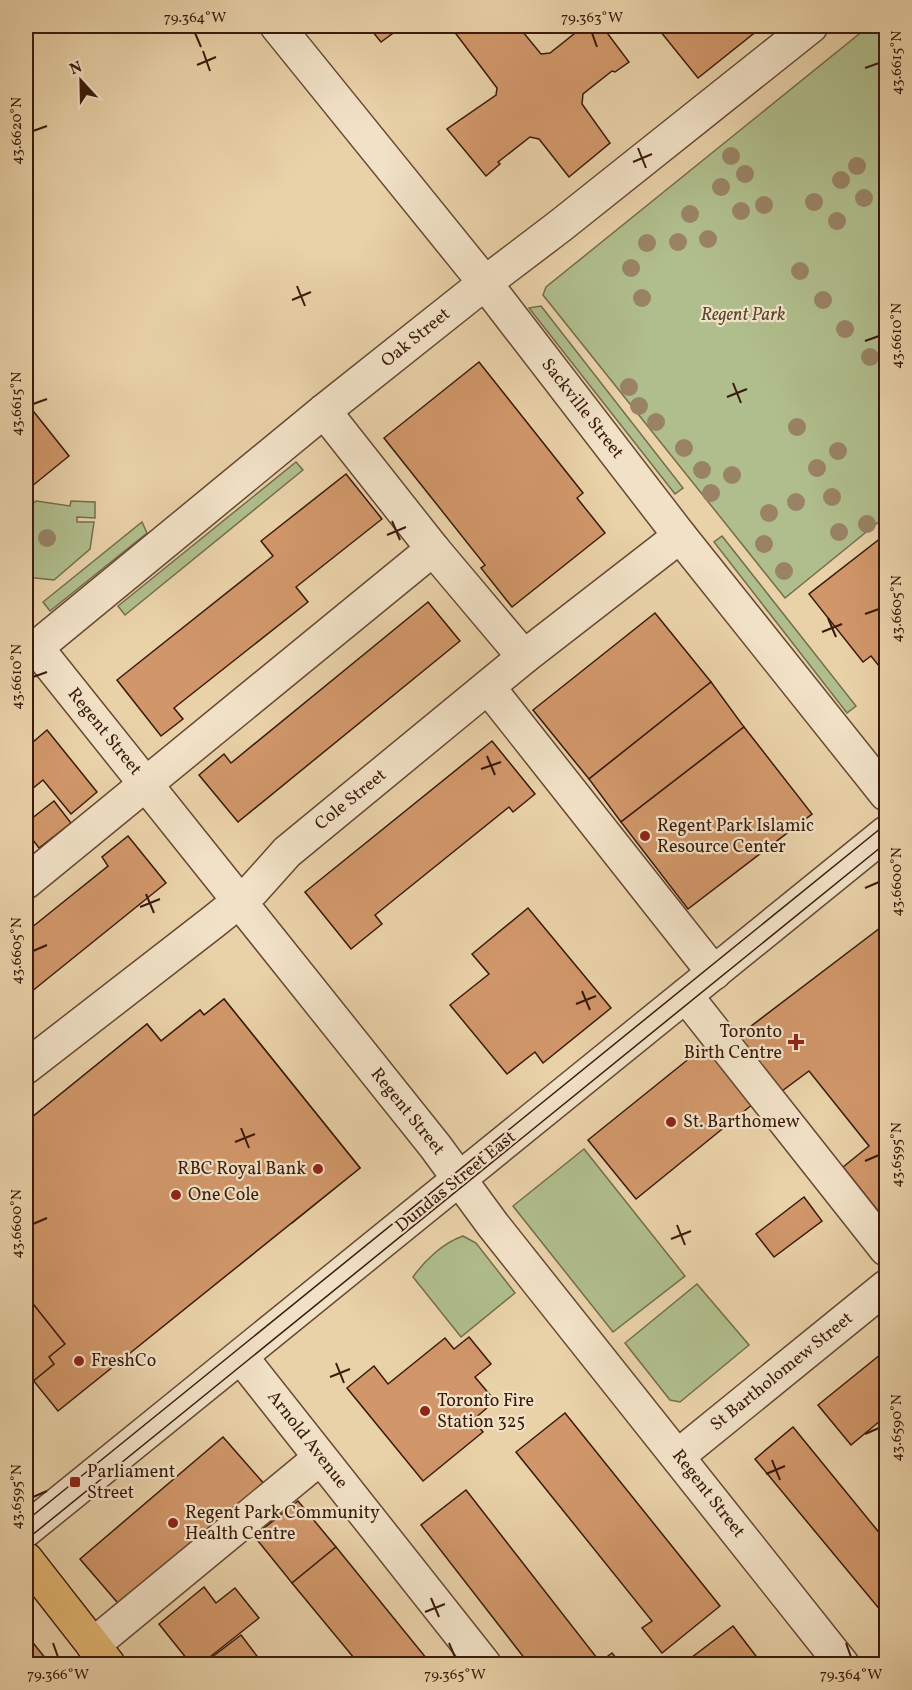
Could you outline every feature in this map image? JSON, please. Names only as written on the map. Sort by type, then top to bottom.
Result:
[{"type":"main road","points":[[26,1559],[101,1655]]},
{"type":"street","name":"Sackville Street","points":[[277,26],[485,283],[680,536],[886,794]]},
{"type":"street","name":"Oak Street","points":[[31,651],[324,411],[811,26]]},
{"type":"street","points":[[324,411],[433,549],[524,657]]},
{"type":"street","name":"Cole Street","points":[[26,1067],[253,890],[287,852],[524,657],[680,536]]},
{"type":"street","points":[[26,882],[433,549]]},
{"type":"street","name":"Regent Street","points":[[31,651],[146,785],[460,1179],[493,1225],[842,1665]]},
{"type":"street","points":[[488,687],[714,973]]},
{"type":"street","name":"Dundas Street East","points":[[26,1530],[886,833]]},
{"type":"street","points":[[686,996],[886,1249]]},
{"type":"street","name":"St Bartholomew Street","points":[[678,1456],[886,1287]]},
{"type":"street","name":"Arnold Avenue","points":[[241,1357],[484,1665]]},
{"type":"street","points":[[101,1655],[320,1458]]},
{"type":"green space","name":"Regent Park","points":[[869,26],[886,26],[886,516],[785,598],[543,295],[546,287]]},
{"type":"green space","points":[[541,306],[683,488],[675,494],[529,308]]},
{"type":"green space","points":[[296,462],[303,470],[125,615],[118,606]]},
{"type":"green space","points":[[36,501],[70,506],[71,501],[95,502],[95,518],[77,517],[77,522],[94,522],[90,549],[54,580],[26,577],[26,510]]},
{"type":"green space","points":[[142,522],[147,533],[50,611],[43,602]]},
{"type":"green space","points":[[722,536],[856,706],[847,713],[714,542]]},
{"type":"green space","points":[[584,1149],[685,1276],[613,1332],[513,1206]]},
{"type":"green space","points":[[463,1236],[476,1243],[515,1293],[461,1337],[413,1277],[435,1253],[448,1243]]},
{"type":"green space","points":[[697,1284],[749,1345],[680,1402],[670,1400],[625,1343]]},
{"type":"building","points":[[368,26],[397,26],[393,29],[396,31],[381,42]]},
{"type":"building","points":[[450,26],[518,26],[541,54],[550,53],[580,29],[578,26],[602,26],[629,62],[615,72],[612,71],[583,94],[582,104],[610,143],[569,177],[539,139],[530,137],[498,162],[500,164],[486,176],[447,129],[496,95],[497,88]]},
{"type":"building","points":[[656,26],[763,26],[698,78]]},
{"type":"building","points":[[479,362],[583,493],[577,498],[605,533],[512,607],[481,568],[485,565],[384,438]]},
{"type":"building","points":[[26,402],[69,456],[26,491]]},
{"type":"building","points":[[346,474],[382,519],[296,587],[308,602],[174,708],[183,719],[161,736],[117,680],[273,556],[261,541]]},
{"type":"building","points":[[886,534],[886,668],[883,671],[871,656],[863,662],[809,594]]},
{"type":"building","points":[[428,602],[460,641],[238,822],[199,775],[224,754],[231,763]]},
{"type":"building","points":[[655,613],[711,682],[589,779],[533,710]]},
{"type":"building","points":[[711,682],[744,727],[621,822],[589,779]]},
{"type":"building","points":[[744,727],[812,814],[688,909],[621,822]]},
{"type":"building","points":[[47,730],[97,792],[71,814],[43,780],[26,794],[26,748]]},
{"type":"building","points":[[492,741],[535,794],[513,812],[509,807],[375,915],[382,924],[351,949],[305,892]]},
{"type":"building","points":[[54,801],[71,823],[39,848],[26,831],[26,823]]},
{"type":"building","points":[[128,836],[166,883],[26,996],[26,932],[108,866],[102,857]]},
{"type":"building","points":[[528,908],[611,1008],[543,1063],[535,1052],[507,1074],[450,1005],[489,974],[472,954]]},
{"type":"building","points":[[880,928],[886,936],[886,1221],[843,1167],[869,1146],[809,1071],[782,1091],[738,1036]]},
{"type":"building","points":[[224,999],[360,1168],[292,1223],[226,1140],[201,1160],[143,1088],[26,1182],[26,1122],[147,1024],[161,1041],[200,1010],[204,1015]]},
{"type":"building","name":"One Cole","points":[[224,999],[360,1168],[58,1411],[33,1380],[26,1387],[26,1122],[147,1024],[161,1041],[200,1010],[204,1015]]},
{"type":"building","name":"St. Barthomew","points":[[706,1045],[753,1104],[636,1199],[588,1140]]},
{"type":"building","points":[[804,1197],[822,1221],[774,1257],[756,1234]]},
{"type":"building","points":[[26,1295],[65,1344],[49,1357],[54,1364],[26,1387]]},
{"type":"building","name":"Toronto Fire Station 325","points":[[469,1337],[491,1364],[475,1377],[495,1401],[473,1420],[483,1432],[423,1481],[347,1388],[374,1366],[388,1384],[445,1338],[454,1349]]},
{"type":"building","points":[[886,1350],[886,1416],[851,1445],[818,1405]]},
{"type":"building","points":[[565,1413],[720,1606],[662,1653],[642,1628],[652,1621],[516,1452]]},
{"type":"building","points":[[793,1427],[886,1541],[886,1606],[881,1611],[755,1459]]},
{"type":"building","name":"Regent Park Community Health Centre","points":[[223,1437],[266,1486],[123,1609],[80,1559]]},
{"type":"building","points":[[466,1490],[600,1662],[612,1653],[621,1664],[529,1664],[421,1525]]},
{"type":"building","points":[[298,1501],[336,1547],[292,1583],[254,1536]]},
{"type":"building","points":[[336,1547],[431,1664],[359,1664],[292,1583]]},
{"type":"building","points":[[204,1587],[216,1603],[235,1588],[259,1618],[201,1664],[191,1664],[159,1624]]},
{"type":"building","points":[[733,1626],[762,1664],[683,1664]]},
{"type":"building","points":[[26,1634],[50,1664],[26,1664]]},
{"type":"building","points":[[241,1635],[263,1664],[203,1664]]},
{"type":"tram line","points":[[26,1521],[886,824]]},
{"type":"tram line","points":[[26,1540],[886,843]]},
{"type":"place","name":"Regent Park Islamic Resource Center","points":[[645,836]]},
{"type":"place","name":"Toronto Birth Centre","points":[[796,1042]]},
{"type":"place","name":"St. Barthomew","points":[[671,1122]]},
{"type":"place","name":"RBC Royal Bank","points":[[318,1169]]},
{"type":"place","name":"One Cole","points":[[176,1195]]},
{"type":"place","name":"FreshCo","points":[[79,1361]]},
{"type":"place","name":"Toronto Fire Station 325","points":[[425,1411]]},
{"type":"place","name":"Parliament Street","points":[[75,1482]]},
{"type":"place","name":"Regent Park Community Health Centre","points":[[173,1523]]}]
